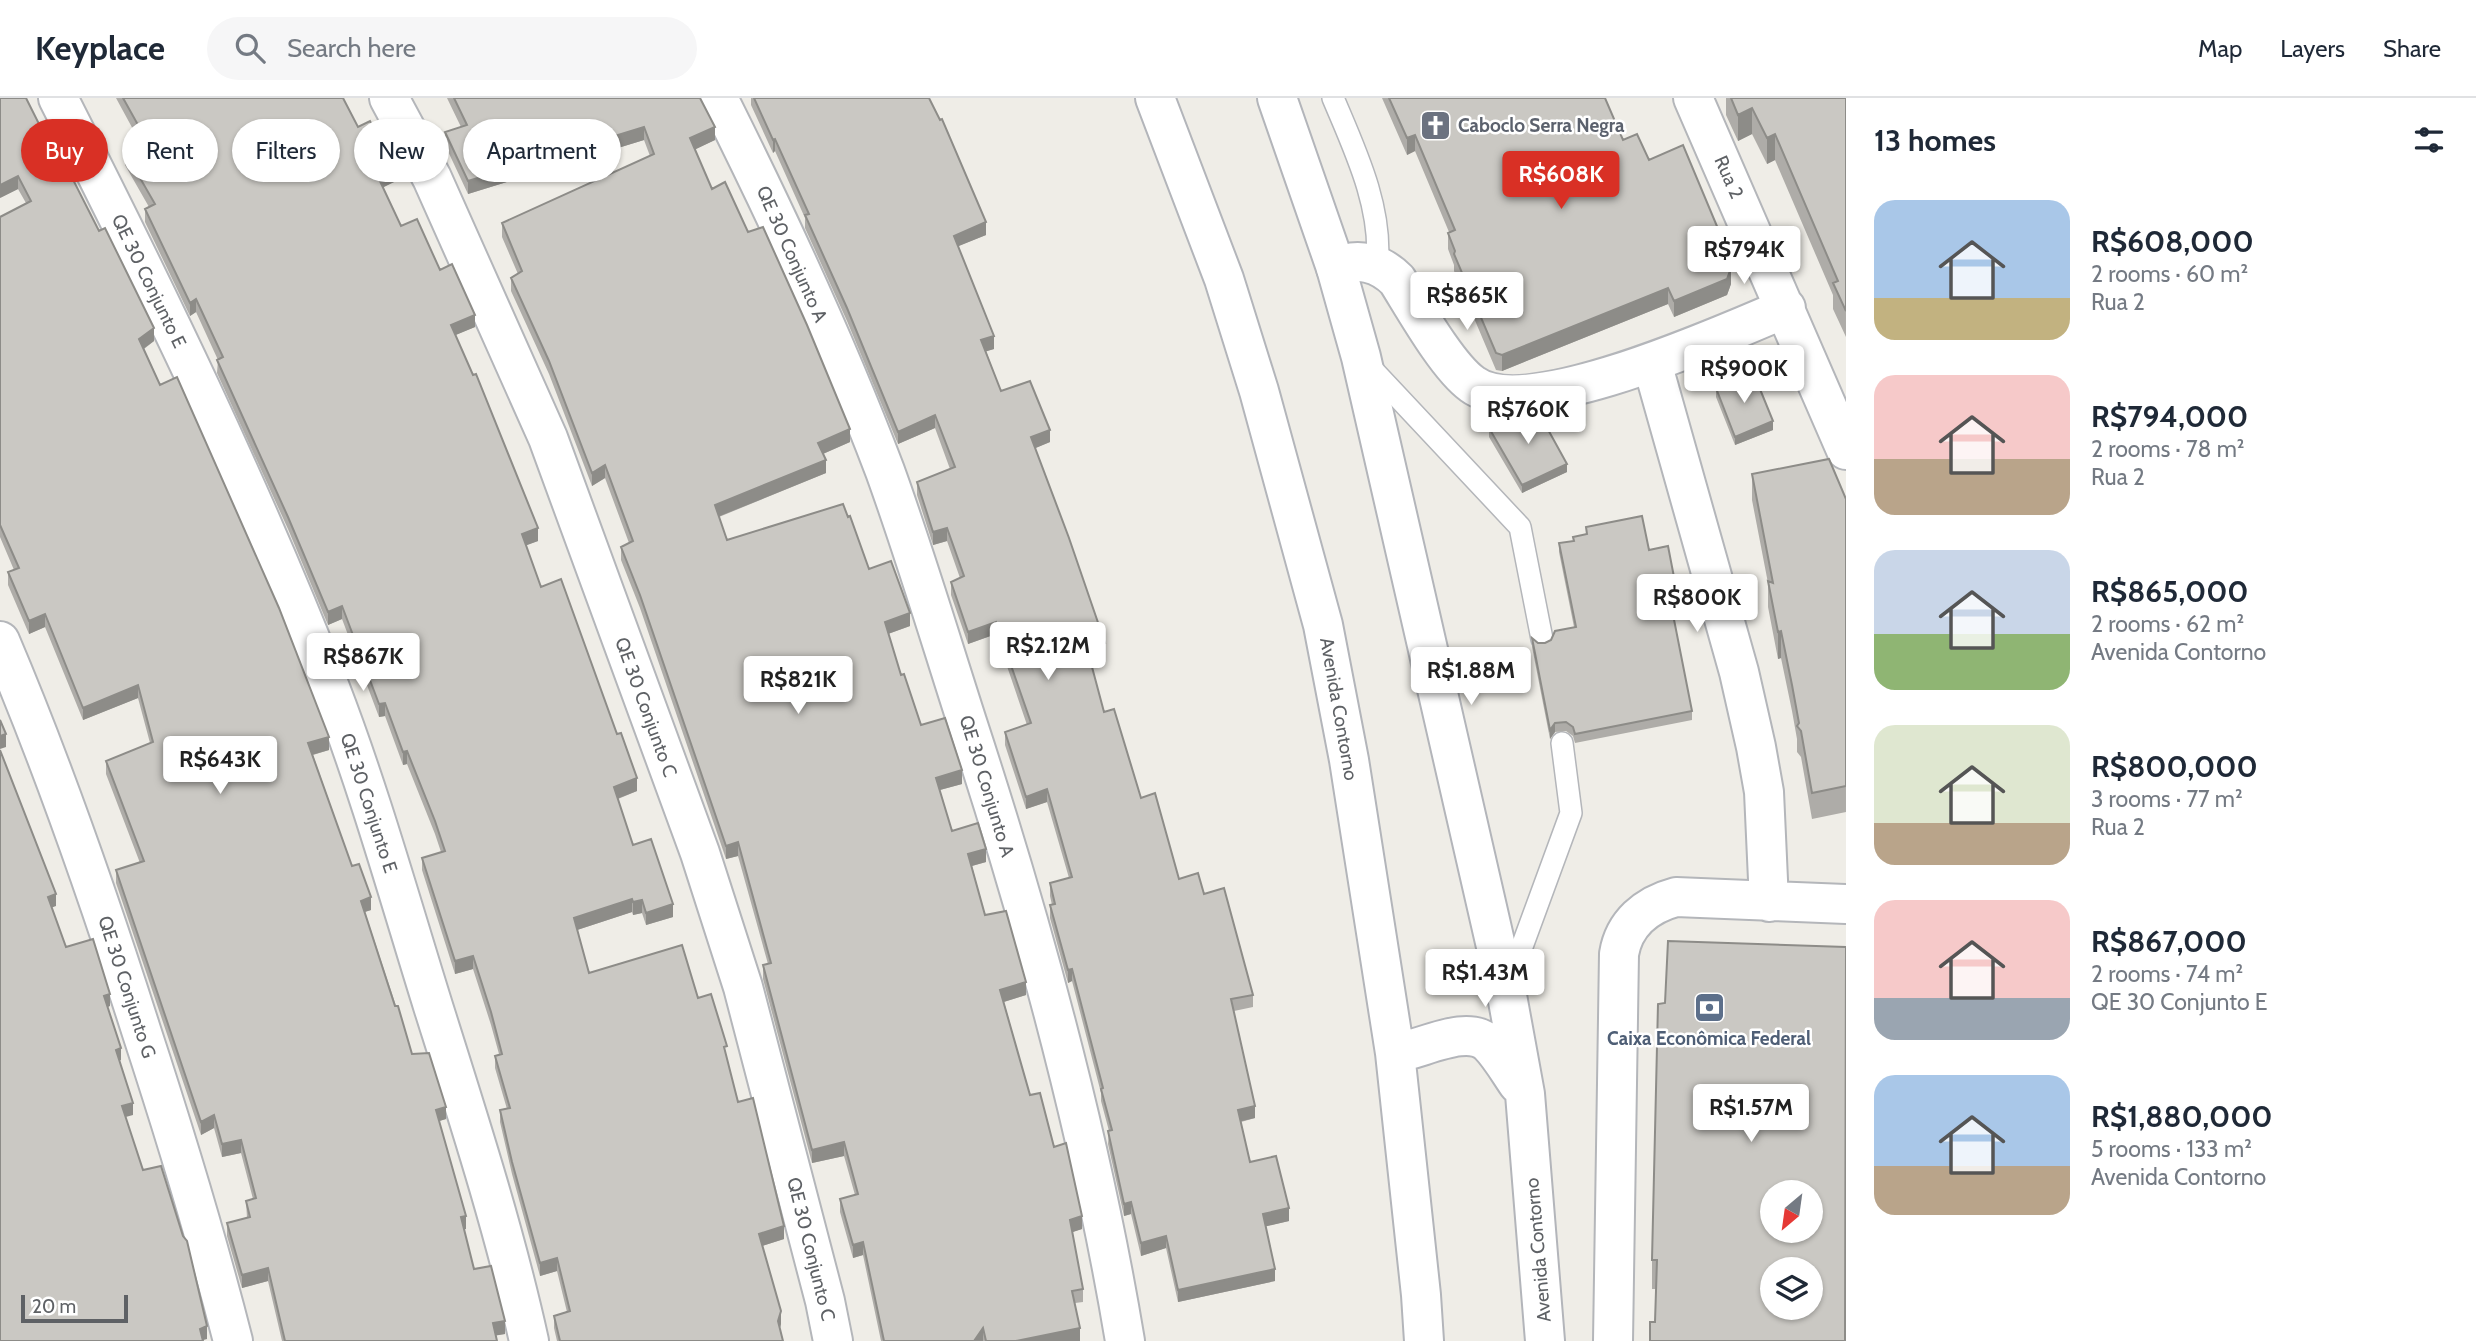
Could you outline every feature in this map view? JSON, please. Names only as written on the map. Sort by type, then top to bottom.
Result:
[{"type":"street","name":"QE 30 Conjunto E","points":[[58,98],[142,264],[268,535],[330,689],[356,759],[452,1068],[494,1206],[529,1341]]},
{"type":"street","name":"QE 30 Conjunto C","points":[[389,98],[432,178],[548,438],[699,853],[743,987],[825,1301],[833,1341]]},
{"type":"street","name":"QE 30 Conjunto A","points":[[718,98],[762,186],[855,396],[885,473],[1000,822],[1058,1028],[1109,1243],[1125,1341]]},
{"type":"street","name":"Avenida Contorno","points":[[1155,98],[1231,304],[1259,391],[1323,625],[1349,760],[1395,1053],[1421,1295],[1416,1339]]},
{"type":"street","name":"Avenida Contorno","points":[[1277,98],[1336,268],[1361,357],[1506,990],[1525,1094],[1545,1341]]},
{"type":"street","name":"Rua 2","points":[[1693,98],[1846,450]]},
{"type":"street","points":[[1336,268],[1346,262],[1365,262],[1388,271],[1397,280],[1452,362],[1470,383],[1485,392],[1501,395],[1580,385],[1652,362],[1786,309]]},
{"type":"street","points":[[1652,362],[1739,672],[1756,747],[1764,792],[1769,902]]},
{"type":"street","name":"QE 30 Conjunto G","points":[[0,641],[40,736],[110,933],[201,1216],[233,1341]]},
{"type":"street","points":[[1613,1341],[1621,939],[1645,910],[1659,901],[1675,897],[1846,904]]},
{"type":"street","points":[[1395,1053],[1472,1035],[1488,1042],[1525,1094]]},
{"type":"lane","points":[[1333,98],[1357,157],[1377,224],[1377,266]]},
{"type":"lane","points":[[1361,357],[1520,527],[1542,639]]},
{"type":"lane","points":[[1506,990],[1571,813],[1562,743]]},
{"type":"building","points":[[0,98],[26,98],[36,119],[21,119],[21,182],[18,176],[0,185]]},
{"type":"building","points":[[123,98],[343,98],[354,119],[354,182],[380,182],[401,226],[417,219],[440,270],[452,264],[475,315],[451,325],[473,375],[476,374],[538,528],[522,534],[541,587],[561,579],[617,734],[621,733],[637,778],[614,787],[633,845],[651,839],[673,904],[646,913],[642,900],[633,902],[632,899],[574,918],[589,973],[682,945],[698,998],[711,994],[727,1046],[724,1047],[738,1102],[753,1098],[784,1226],[759,1234],[781,1311],[778,1321],[783,1341],[560,1341],[554,1316],[570,1311],[557,1258],[540,1263],[512,1162],[500,1110],[510,1108],[495,1056],[502,1054],[491,1012],[473,956],[455,961],[422,858],[445,851],[435,821],[407,751],[403,752],[385,703],[379,704],[342,606],[328,612],[217,360],[223,357],[196,299],[190,303],[145,209],[155,204],[142,182],[218,182],[218,119],[135,119]]},
{"type":"building","points":[[454,98],[700,98],[715,127],[690,138],[712,189],[725,182],[748,232],[763,227],[850,429],[818,443],[826,460],[715,505],[727,540],[843,504],[869,569],[891,561],[910,613],[885,622],[901,675],[904,674],[921,725],[945,718],[962,770],[936,778],[952,831],[978,823],[986,849],[968,854],[985,915],[1006,911],[1026,982],[1000,990],[1030,1095],[1040,1093],[1054,1147],[1066,1143],[1082,1216],[1070,1220],[1083,1289],[1072,1291],[1080,1328],[1016,1341],[986,1341],[983,1328],[974,1341],[884,1341],[863,1242],[853,1245],[840,1199],[858,1194],[844,1142],[812,1150],[763,965],[771,963],[738,842],[726,846],[621,547],[633,541],[605,465],[592,473],[549,361],[511,278],[522,271],[502,223],[592,182],[621,182],[621,169],[654,154],[644,127],[621,134],[621,119],[464,119]]},
{"type":"building","points":[[754,98],[929,98],[940,120],[942,119],[986,222],[954,236],[994,336],[981,340],[1001,391],[1030,381],[1050,430],[1031,437],[1105,643],[1088,652],[1104,712],[1114,709],[1141,798],[1155,793],[1179,879],[1198,873],[1204,894],[1224,888],[1253,995],[1231,999],[1255,1106],[1238,1110],[1250,1162],[1276,1156],[1289,1208],[1263,1214],[1275,1269],[1178,1290],[1166,1236],[1141,1243],[1131,1202],[1124,1204],[1108,1131],[1112,1130],[1101,1089],[1103,1088],[1072,969],[1068,970],[1050,905],[1055,904],[1050,883],[1072,877],[1047,789],[1026,797],[1005,732],[1031,723],[996,622],[968,632],[951,582],[964,576],[947,528],[933,532],[917,482],[955,467],[935,415],[898,432],[805,215],[809,214]]},
{"type":"building","points":[[1389,98],[1605,98],[1623,140],[1637,134],[1649,160],[1683,145],[1724,243],[1721,244],[1731,268],[1727,279],[1674,301],[1668,288],[1502,355],[1496,353],[1454,254],[1448,233],[1455,230],[1415,135],[1407,138]]},
{"type":"building","points":[[1731,98],[1846,98],[1846,311],[1833,283],[1838,281],[1775,134],[1767,138],[1752,108],[1738,115]]},
{"type":"building","points":[[463,126],[463,170],[449,141],[449,131]]},
{"type":"building","points":[[21,182],[74,182],[99,231],[105,228],[154,328],[139,339],[160,385],[177,377],[279,608],[329,737],[308,743],[352,866],[359,864],[371,897],[361,901],[395,1006],[398,1006],[412,1054],[429,1053],[446,1107],[436,1110],[466,1216],[461,1217],[474,1269],[491,1266],[505,1321],[493,1323],[497,1341],[285,1341],[268,1268],[242,1275],[227,1223],[250,1217],[246,1201],[256,1198],[241,1140],[222,1144],[214,1115],[201,1122],[116,870],[144,861],[106,761],[153,742],[138,685],[83,708],[45,614],[29,621],[8,572],[19,568],[0,525],[0,217],[31,201]]},
{"type":"building","points":[[1753,372],[1773,421],[1735,437],[1716,388]]},
{"type":"building","points":[[1535,406],[1567,464],[1522,485],[1489,428]]},
{"type":"building","points":[[1829,459],[1846,499],[1846,786],[1812,793],[1801,731],[1797,726],[1799,723],[1781,631],[1778,632],[1768,581],[1773,583],[1752,474]]},
{"type":"building","points":[[1642,516],[1649,550],[1668,546],[1674,577],[1666,579],[1692,711],[1575,734],[1573,727],[1566,722],[1555,723],[1550,730],[1532,638],[1538,643],[1545,643],[1551,640],[1555,631],[1576,627],[1559,543],[1574,541],[1573,537],[1587,534],[1586,527]]},
{"type":"building","points":[[0,720],[6,734],[0,736]]},
{"type":"building","points":[[0,750],[56,894],[48,897],[66,947],[93,939],[110,994],[104,996],[121,1048],[116,1050],[133,1103],[122,1106],[143,1170],[161,1166],[183,1236],[187,1241],[207,1326],[200,1329],[203,1341],[0,1341]]},
{"type":"building","points":[[1668,941],[1846,947],[1845,1341],[1650,1341],[1650,1322],[1655,1322],[1657,1260],[1652,1260],[1658,1004],[1665,1003]]},
{"type":"place","name":"Caboclo Serra Negra","points":[[1435,125]]},
{"type":"place","name":"Caixa Econômica Federal","points":[[1709,1007]]}]
